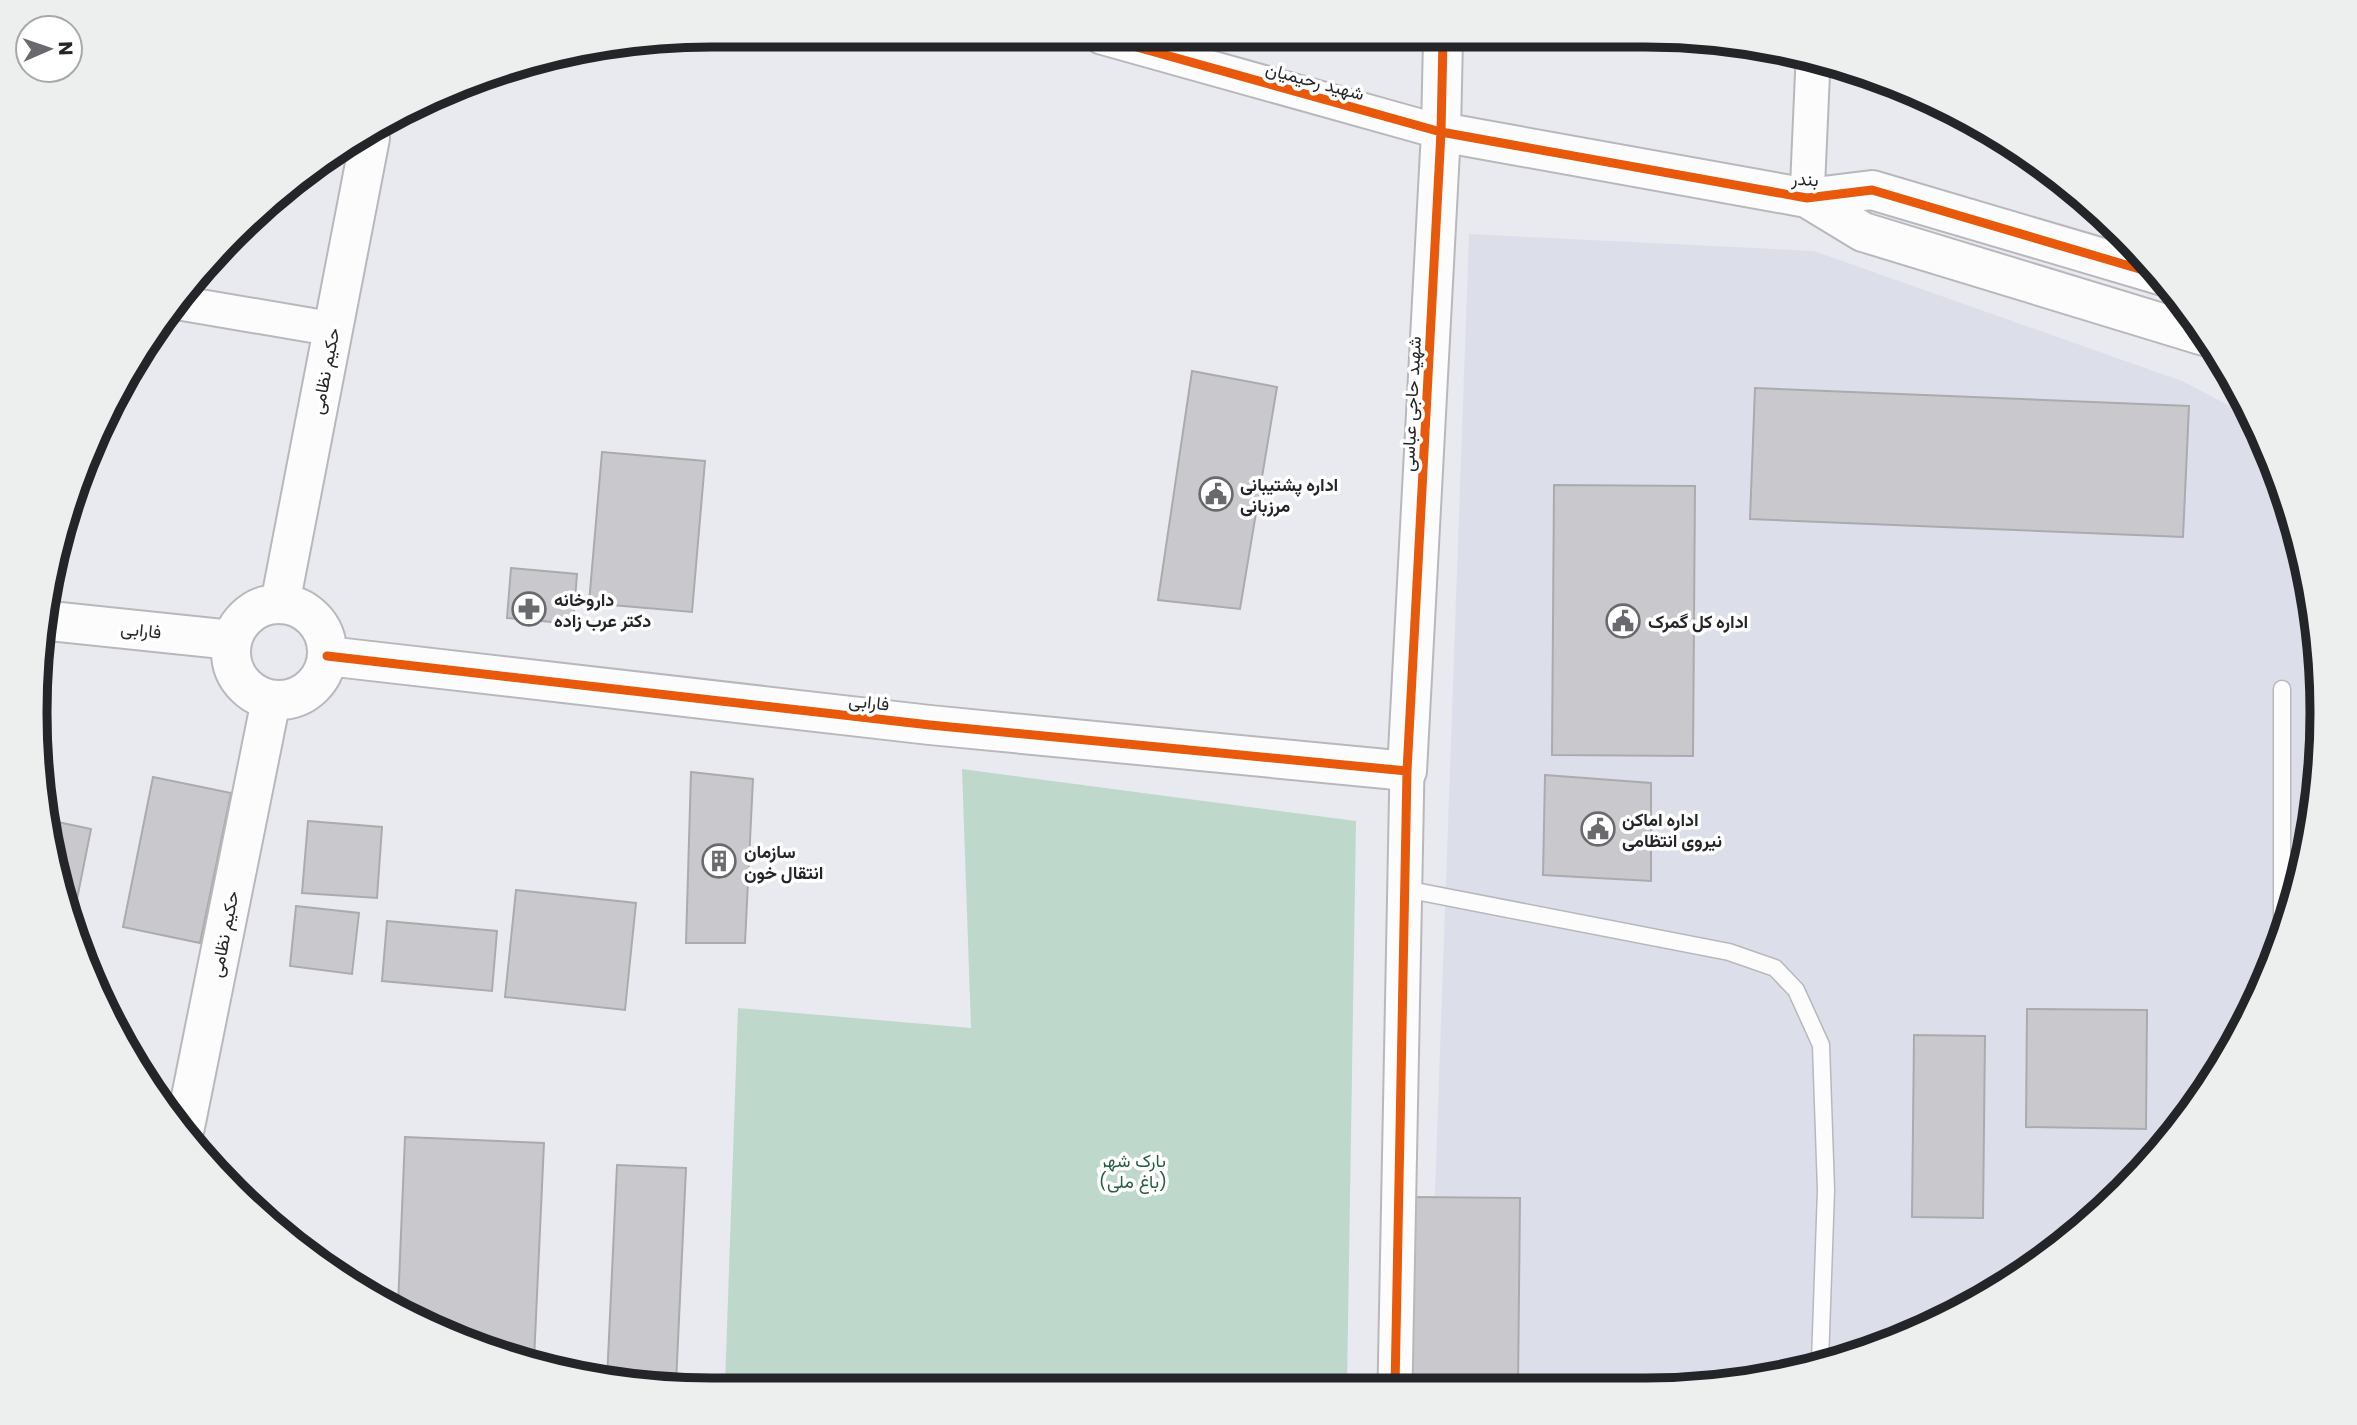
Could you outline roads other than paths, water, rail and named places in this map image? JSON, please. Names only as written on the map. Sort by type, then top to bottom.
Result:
[{"type":"street","name":"شهید رحیمیان","points":[[1137,47],[1441,132]]},
{"type":"street","name":"شهید حاجی عباسی","points":[[1407,771],[1441,132],[1443,47]]},
{"type":"street","name":"بندر","points":[[1807,198],[1813,69]]},
{"type":"street","name":"بندر","points":[[1441,132],[1807,198],[1872,190],[2141,269]]},
{"type":"street","name":"حکیم نظامی","points":[[279,604],[369,143]]},
{"type":"street","name":"بندر","points":[[1807,198],[1863,232],[2189,330]]},
{"type":"street","points":[[188,304],[333,328]]},
{"type":"street","points":[[279,604],[296,606],[315,620],[326,640],[327,656],[315,685],[303,695],[287,700],[271,700],[243,685],[231,656],[232,639],[239,625],[250,613],[264,606],[279,604]]},
{"type":"street","name":"فارابی","points":[[54,621],[232,639]]},
{"type":"street","name":"فارابی","points":[[327,656],[930,725],[1407,771]]},
{"type":"street","name":"حکیم نظامی","points":[[187,1119],[271,700]]},
{"type":"street","points":[[1395,1378],[1407,771]]},
{"type":"lane","points":[[2282,690],[2282,901]]},
{"type":"lane","points":[[1405,890],[1729,952],[1775,968],[1796,990],[1821,1045],[1826,1190],[1820,1354]]},
{"type":"place","name":"اداره پشتیبانی مرزبانی","points":[[1216,494]]},
{"type":"place","name":"داروخانه دکتر عرب زاده","points":[[529,609]]},
{"type":"place","name":"اداره کل گمرک","points":[[1623,621]]},
{"type":"place","name":"اداره اماکن نیروی انتظامی","points":[[1598,829]]},
{"type":"place","name":"سازمان انتقال خون","points":[[719,861]]},
{"type":"park label","name":"پارک شهر (باغ ملی)","points":[[1133,1170]]}]
